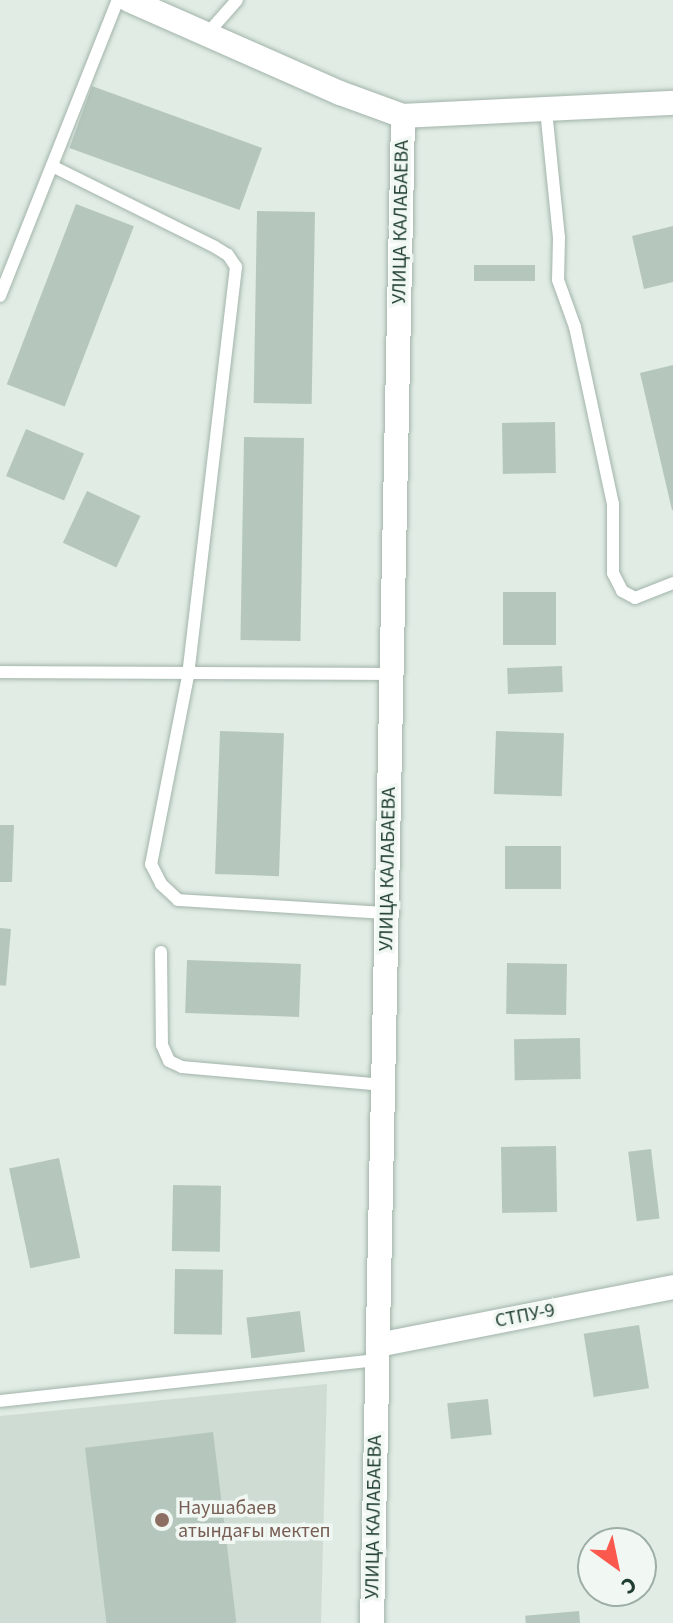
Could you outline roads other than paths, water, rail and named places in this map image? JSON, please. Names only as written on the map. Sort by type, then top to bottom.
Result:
[{"type":"street","points":[[129,0],[403,116],[673,103]]},
{"type":"street","name":"УЛИЦА КАЛАБАЕВА","points":[[372,1623],[403,116]]},
{"type":"street","name":"СТПУ-9","points":[[378,1353],[673,1287]]},
{"type":"lane","points":[[0,296],[118,0]]},
{"type":"lane","points":[[207,34],[237,0]]},
{"type":"lane","points":[[546,110],[559,237],[558,280],[575,327],[613,504],[613,573],[622,591],[635,598],[673,583]]},
{"type":"lane","points":[[52,166],[215,247],[228,255],[236,267],[188,676],[151,864],[161,884],[178,900],[387,913]]},
{"type":"lane","points":[[0,672],[188,676],[392,674]]},
{"type":"lane","points":[[161,952],[162,1045],[169,1061],[182,1067],[383,1085]]},
{"type":"lane","points":[[0,1401],[378,1353]]},
{"type":"place","name":"Наушабаев атындағы мектеп","points":[[162,1520]]}]
